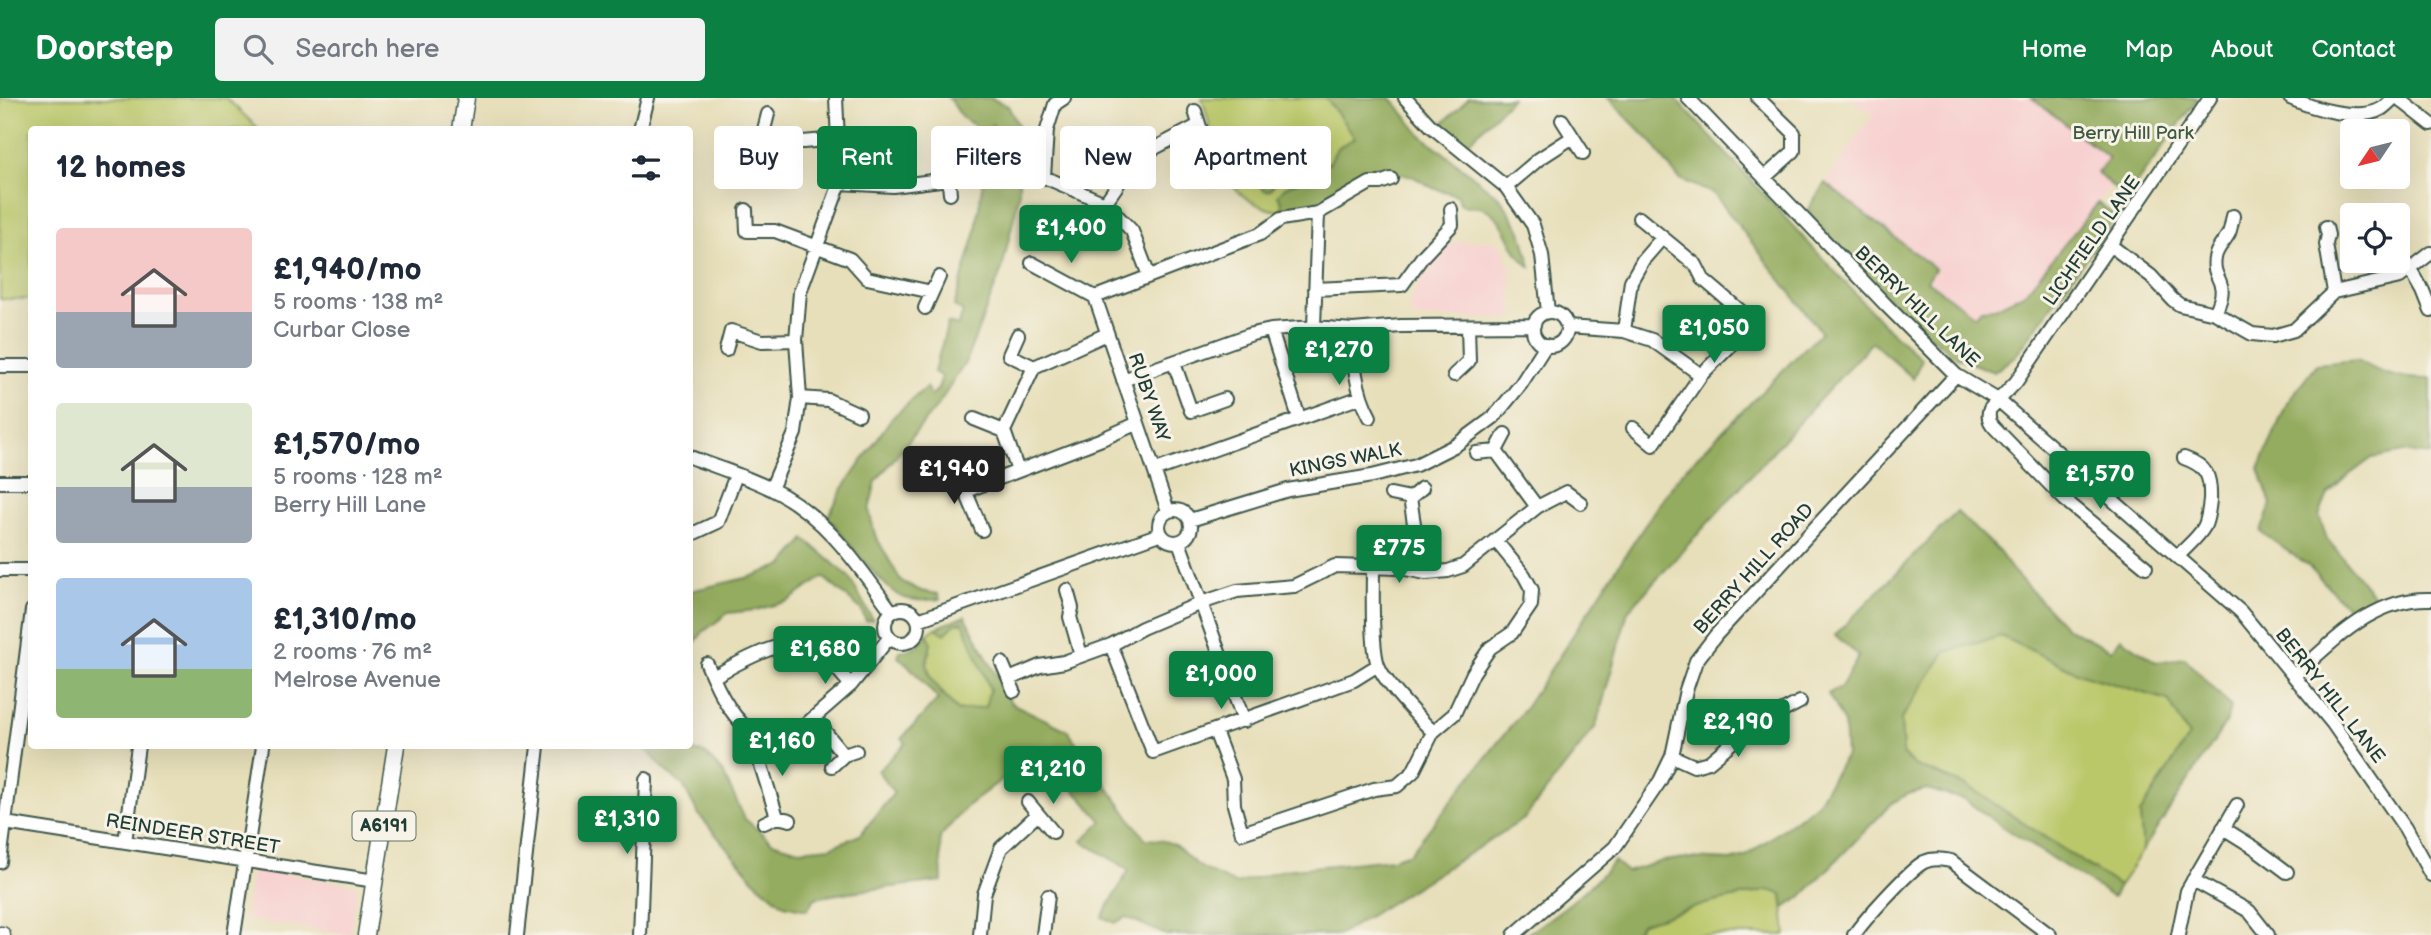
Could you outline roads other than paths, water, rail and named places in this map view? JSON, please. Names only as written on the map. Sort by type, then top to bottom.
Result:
[{"type":"main road","points":[[462,126],[466,98]]},
{"type":"main road","name":"A6191","points":[[366,935],[396,749]]},
{"type":"street","points":[[641,126],[648,98]]},
{"type":"street","points":[[836,98],[837,126]]},
{"type":"street","points":[[1405,98],[1431,126],[1506,187],[1533,225],[1542,255],[1548,313]]},
{"type":"street","name":"BERRY HILL LANE","points":[[1688,98],[1956,375],[1998,400],[2241,612],[2333,724],[2405,828],[2431,875]]},
{"type":"street","points":[[1758,98],[1794,133],[1794,151],[1764,178]]},
{"type":"street","name":"LICHFIELD LANE","points":[[1998,400],[2016,382],[2210,98]]},
{"type":"street","points":[[2290,98],[2313,108],[2357,114],[2380,110],[2396,98],[2431,124]]},
{"type":"street","points":[[1055,100],[1047,130],[1044,177],[1105,203],[1132,231],[1149,276]]},
{"type":"street","points":[[1105,203],[1129,168],[1153,149],[1199,125],[1195,111]]},
{"type":"street","points":[[765,126],[768,114]]},
{"type":"street","points":[[1562,120],[1583,153]]},
{"type":"street","points":[[1506,187],[1539,159],[1573,137]]},
{"type":"street","points":[[1048,255],[1037,265],[1095,297],[1259,234],[1281,219],[1318,213],[1370,183],[1383,185]]},
{"type":"street","points":[[771,489],[795,433],[800,398],[796,340],[800,292],[838,189]]},
{"type":"street","points":[[949,189],[950,194]]},
{"type":"street","points":[[1315,289],[1402,285],[1423,256],[1457,228],[1451,209]]},
{"type":"street","points":[[746,210],[747,231],[775,231],[850,259],[867,278],[932,292]]},
{"type":"street","points":[[1314,327],[1318,213]]},
{"type":"street","points":[[2215,313],[2222,299],[2223,285],[2216,271],[2215,258],[2230,231],[2232,216]]},
{"type":"street","points":[[1633,428],[1653,445],[1701,375],[1729,347],[1750,319],[1703,279],[1696,265],[1639,218]]},
{"type":"street","points":[[2326,226],[2326,244],[2334,292]]},
{"type":"street","points":[[1624,331],[1631,281],[1643,260],[1662,239]]},
{"type":"street","points":[[2110,245],[2151,276],[2180,305],[2215,313],[2252,334],[2273,336],[2294,330],[2334,292],[2400,277],[2431,253]]},
{"type":"street","points":[[2411,270],[2431,311]]},
{"type":"street","points":[[925,308],[939,278]]},
{"type":"street","name":"RUBY WAY","points":[[1095,297],[1168,511]]},
{"type":"street","points":[[1548,313],[1562,317],[1567,327],[1562,341],[1551,346],[1536,338],[1534,325],[1540,315],[1548,313]]},
{"type":"street","points":[[1123,380],[1252,334],[1271,330],[1314,327],[1353,330],[1534,325]]},
{"type":"street","points":[[1454,375],[1469,361],[1468,326]]},
{"type":"street","points":[[1567,327],[1624,331],[1652,340],[1701,375]]},
{"type":"street","points":[[1271,330],[1299,418]]},
{"type":"street","points":[[1353,330],[1353,361],[1361,397],[1370,417]]},
{"type":"street","points":[[726,349],[731,331],[762,341],[796,340]]},
{"type":"street","points":[[1012,478],[1004,431],[1034,367],[1107,334]]},
{"type":"street","points":[[1018,335],[1009,355],[1034,367]]},
{"type":"street","name":"KINGS WALK","points":[[1190,520],[1288,490],[1372,476],[1416,465],[1456,445],[1494,417],[1521,384],[1546,345]]},
{"type":"street","points":[[1174,363],[1191,411],[1225,399]]},
{"type":"street","points":[[0,366],[28,366]]},
{"type":"street","name":"BERRY HILL ROAD","points":[[1514,935],[1615,847],[1660,781],[1671,756],[1686,690],[1696,661],[1716,635],[1956,375]]},
{"type":"street","points":[[1156,470],[1361,397]]},
{"type":"street","points":[[800,398],[828,400],[859,414]]},
{"type":"street","points":[[1998,400],[1989,412],[1992,424],[2065,500],[2146,567]]},
{"type":"street","points":[[974,419],[1004,431]]},
{"type":"street","points":[[966,491],[1012,478],[1138,423]]},
{"type":"street","points":[[1496,451],[1506,434]]},
{"type":"street","points":[[1476,453],[1496,451]]},
{"type":"street","points":[[1496,451],[1537,507]]},
{"type":"street","points":[[693,458],[771,489],[819,522],[839,543],[892,612]]},
{"type":"street","points":[[2178,556],[2205,526],[2209,507],[2209,480],[2206,471],[2197,462],[2184,458]]},
{"type":"street","points":[[956,469],[982,530]]},
{"type":"street","points":[[693,534],[719,522],[736,475]]},
{"type":"street","points":[[0,482],[28,482]]},
{"type":"street","points":[[1410,498],[1422,488]]},
{"type":"street","points":[[1002,663],[1012,685],[1040,666],[1064,662],[1111,645],[1142,628],[1201,603],[1237,591],[1293,586],[1335,566],[1400,568],[1426,573],[1448,571],[1463,566],[1537,507],[1569,488],[1581,503]]},
{"type":"street","points":[[1391,494],[1410,498]]},
{"type":"street","points":[[1400,568],[1415,530],[1410,498]]},
{"type":"street","points":[[1168,511],[1183,512],[1190,520],[1188,535],[1179,542],[1168,541],[1160,534],[1160,518],[1168,511]]},
{"type":"street","points":[[918,620],[1160,534]]},
{"type":"street","points":[[1215,731],[1233,779],[1234,805],[1242,833],[1374,789],[1397,786],[1413,772],[1433,732],[1454,714],[1473,673],[1490,648],[1512,633],[1531,605],[1532,590],[1524,575],[1496,541]]},
{"type":"street","points":[[1179,542],[1244,721]]},
{"type":"street","points":[[1373,567],[1378,665],[1408,707],[1433,732]]},
{"type":"street","points":[[0,570],[28,570]]},
{"type":"street","points":[[1067,590],[1072,608],[1070,617],[1081,655]]},
{"type":"street","points":[[2295,675],[2352,626],[2375,611],[2409,599],[2431,599]]},
{"type":"street","points":[[907,610],[918,620],[919,630],[913,639],[898,643],[889,638],[885,627],[892,612],[907,610]]},
{"type":"street","points":[[851,685],[818,650],[801,644],[784,645],[710,671],[723,699],[740,723],[761,740],[778,740],[795,734],[851,685],[889,638]]},
{"type":"street","points":[[0,862],[28,642]]},
{"type":"street","points":[[1111,645],[1153,752],[1354,680],[1378,665]]},
{"type":"street","points":[[1671,756],[1694,766],[1709,762],[1747,730],[1795,701]]},
{"type":"street","points":[[814,718],[850,753],[832,766]]},
{"type":"street","points":[[761,740],[758,756],[783,819],[764,824]]},
{"type":"street","points":[[125,842],[138,749]]},
{"type":"street","points":[[234,935],[263,749]]},
{"type":"street","points":[[517,935],[538,749]]},
{"type":"street","points":[[640,935],[646,779]]},
{"type":"street","points":[[1028,802],[1053,832]]},
{"type":"street","points":[[2178,935],[2182,909],[2193,880],[2237,805]]},
{"type":"street","points":[[981,935],[984,894],[1001,848],[1038,814]]},
{"type":"street","name":"REINDEER STREET","points":[[5,824],[375,881]]},
{"type":"street","points":[[2223,828],[2287,872]]},
{"type":"street","points":[[1854,935],[1864,920],[1922,863],[1937,859],[1951,861],[2050,935]]},
{"type":"street","points":[[2193,880],[2249,911],[2268,935]]},
{"type":"street","points":[[1043,935],[1048,897]]},
{"type":"park label","name":"Berry Hill Park","points":[[2133,132]]}]
